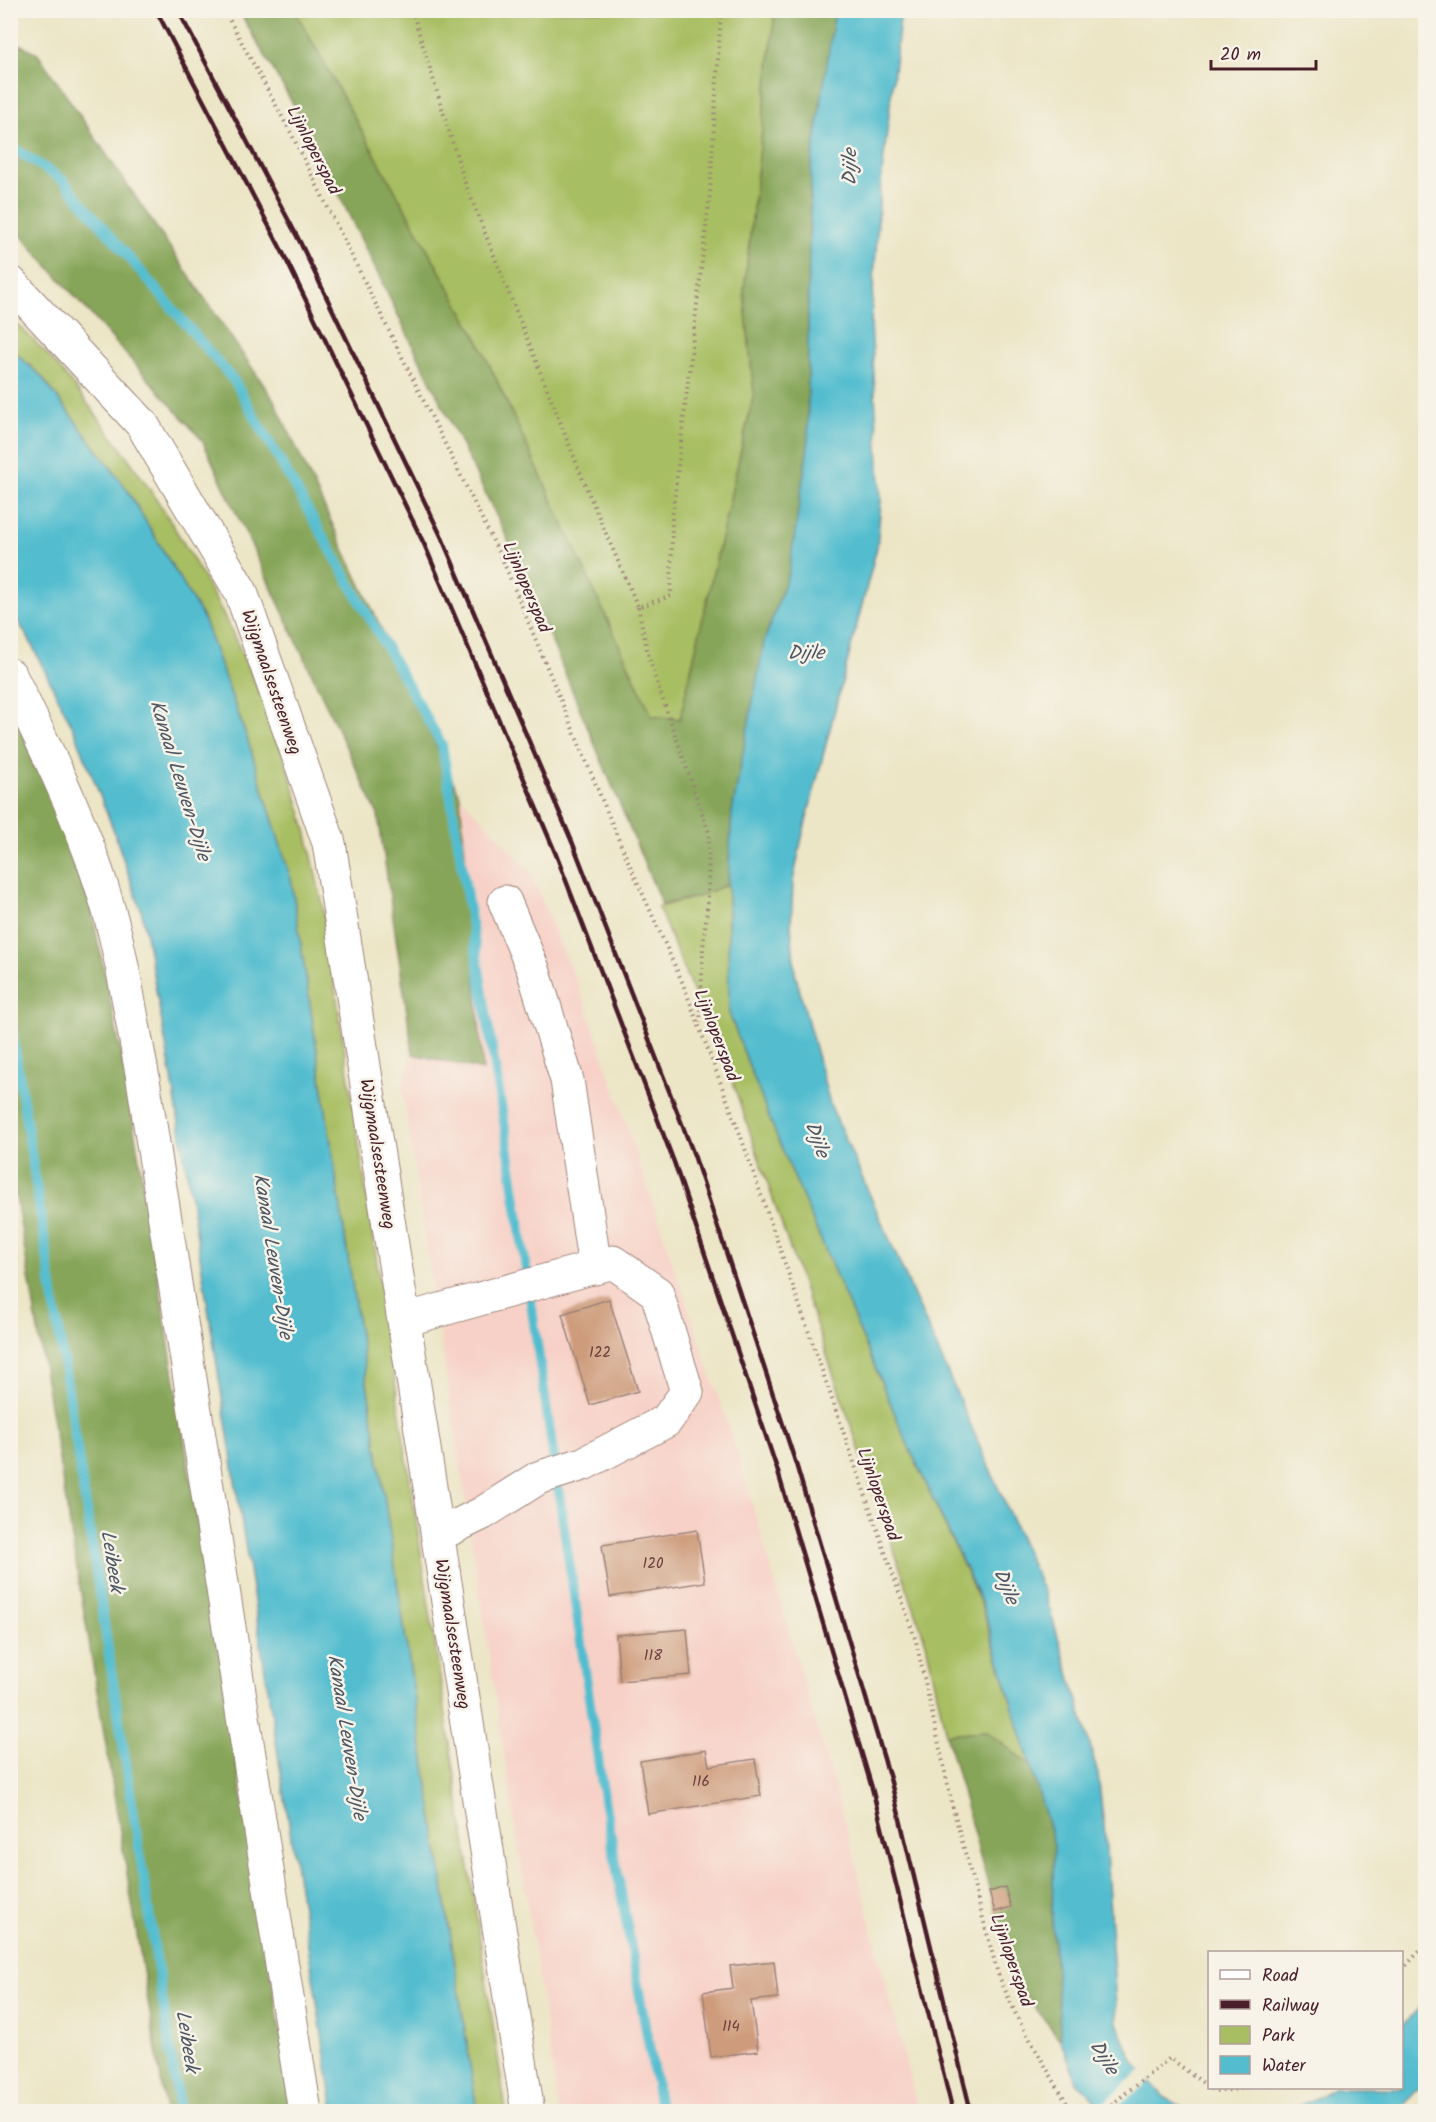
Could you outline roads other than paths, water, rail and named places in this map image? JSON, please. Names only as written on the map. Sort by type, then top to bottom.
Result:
[{"type":"street","name":"Wijgmaalsesteenweg","points":[[10,282],[142,424],[241,592],[329,843],[528,2112]]},
{"type":"street","points":[[10,675],[45,746],[85,838],[117,945],[142,1073],[305,2112]]},
{"type":"street","points":[[505,902],[532,969],[567,1080],[595,1268]]},
{"type":"street","points":[[404,1320],[613,1262],[657,1293],[687,1392],[666,1421],[580,1465],[538,1478],[483,1512],[438,1535]]},
{"type":"water","name":"Dijle","points":[[835,11],[901,11],[880,191],[871,323],[881,500],[877,547],[802,837],[793,881],[791,926],[795,973],[830,1104],[1045,1595],[1079,1705],[1098,1775],[1105,1835],[1117,2023],[1134,2063],[1164,2097],[1189,2111],[1104,2111],[1076,2080],[1061,2041],[1052,1918],[1054,1844],[982,1604],[909,1447],[770,1120],[729,1013],[728,884],[732,812],[764,642],[789,572],[808,446],[811,169]]},
{"type":"water","name":"Kanaal Leuven-Dijle","points":[[11,349],[41,376],[126,488],[203,618],[247,738],[291,879],[477,2111],[334,2111],[172,1078],[142,913],[110,821],[75,732],[31,643],[11,609]]},
{"type":"water","points":[[1425,2002],[1425,2082],[1397,2111],[1288,2111],[1331,2089],[1403,2089],[1403,2025]]},
{"type":"waterway","points":[[10,146],[63,180],[235,382],[442,745],[507,1140],[604,1799],[661,2112]]},
{"type":"waterway","name":"Leibeek","points":[[10,1017],[180,2112]]},
{"type":"railway","points":[[156,10],[283,253],[425,546],[555,852],[674,1162],[777,1469],[872,1788],[953,2112]]},
{"type":"railway","points":[[178,10],[300,242],[442,538],[573,844],[694,1155],[796,1464],[891,1782],[971,2112]]}]
